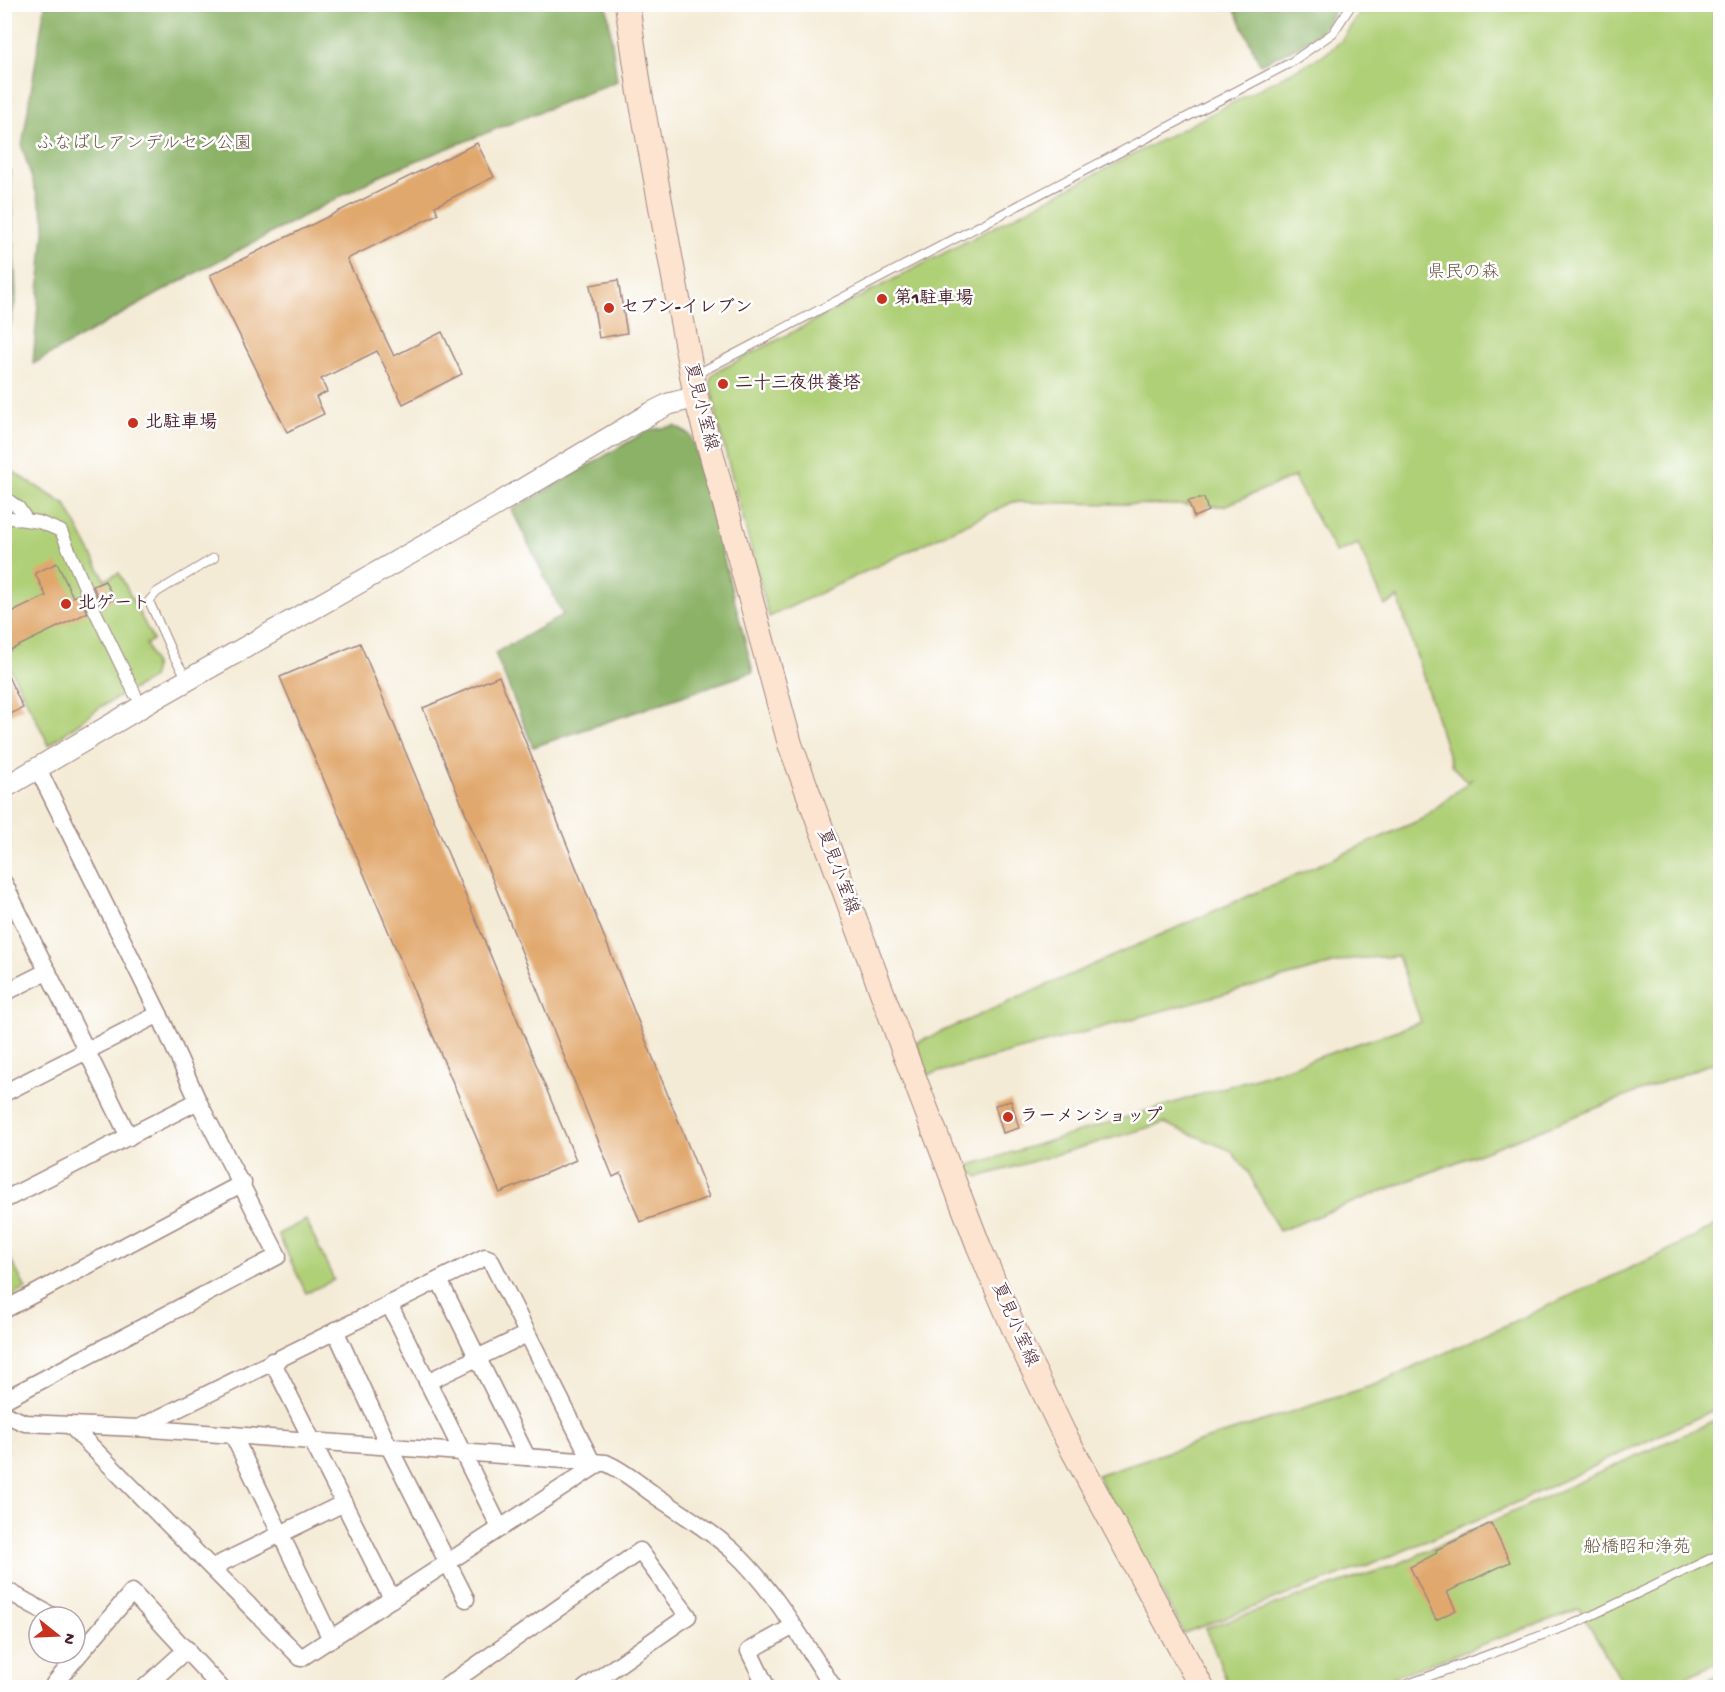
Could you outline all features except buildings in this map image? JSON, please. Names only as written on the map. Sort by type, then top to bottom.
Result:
[{"type":"main road","name":"夏見小室線","points":[[627,4],[640,93],[694,387],[790,744],[980,1247],[1018,1338],[1063,1432],[1202,1688]]},
{"type":"street","points":[[4,788],[188,680],[474,518],[669,404],[694,387]]},
{"type":"street","points":[[4,496],[19,508],[27,520]]},
{"type":"street","points":[[4,517],[27,520],[61,531],[94,609],[135,694]]},
{"type":"street","points":[[4,1400],[278,1256],[243,1183],[198,1101],[159,1014],[38,769]]},
{"type":"street","points":[[4,883],[129,1137]]},
{"type":"street","points":[[4,993],[48,971]]},
{"type":"street","points":[[4,1093],[159,1014]]},
{"type":"street","points":[[4,1200],[198,1101]]},
{"type":"street","points":[[4,1310],[243,1183]]},
{"type":"street","points":[[138,1428],[485,1257],[490,1259],[596,1463]]},
{"type":"street","points":[[439,1280],[527,1457]]},
{"type":"street","points":[[389,1304],[500,1528]]},
{"type":"street","points":[[335,1330],[389,1447],[466,1599]]},
{"type":"street","points":[[427,1382],[527,1334]]},
{"type":"street","points":[[272,1361],[392,1599]]},
{"type":"street","points":[[4,1414],[25,1423],[138,1428],[461,1452],[596,1463],[620,1468],[634,1481],[718,1538],[756,1575],[834,1688]]},
{"type":"street","points":[[70,1425],[301,1658],[596,1463]]},
{"type":"street","points":[[233,1435],[331,1638]]},
{"type":"street","points":[[213,1568],[344,1503]]},
{"type":"street","points":[[444,1688],[639,1551],[688,1616],[585,1688]]},
{"type":"street","points":[[4,1589],[33,1605]]},
{"type":"street","points":[[87,1634],[132,1592],[221,1688]]},
{"type":"street","points":[[767,1688],[748,1651],[792,1627]]},
{"type":"street","points":[[144,1688],[187,1649]]},
{"type":"street","points":[[58,1688],[54,1684],[65,1665]]},
{"type":"lane","points":[[694,387],[1290,63],[1333,33],[1352,4]]},
{"type":"lane","points":[[188,680],[173,656],[150,601],[157,592],[214,558]]},
{"type":"lane","points":[[1398,1688],[1578,1622],[1720,1554]]},
{"type":"green space","name":"ふなばしアンデルセン公園","points":[[45,5],[607,5],[617,81],[383,174],[188,277],[33,364],[45,221],[22,147]]},
{"type":"green space","points":[[1233,5],[1325,5],[1334,10],[1322,29],[1313,36],[1260,64]]},
{"type":"green space","name":"県民の森","points":[[1365,5],[1720,5],[1720,1060],[1279,1231],[1248,1172],[1230,1150],[1164,1123],[979,1177],[964,1167],[1278,1071],[1421,1022],[1398,956],[1351,959],[928,1075],[916,1043],[1422,819],[1472,779],[1467,781],[1452,766],[1398,598],[1385,606],[1358,544],[1336,553],[1294,478],[1296,476],[1224,506],[1013,502],[769,617],[719,427],[710,380],[714,373],[1324,55],[1341,41]]},
{"type":"green space","points":[[5,156],[10,172],[16,297],[5,350]]},
{"type":"green space","points":[[675,426],[690,435],[694,444],[753,672],[533,747],[495,653],[563,615],[512,510],[649,430]]},
{"type":"green space","points":[[4,466],[66,505],[105,580],[119,573],[153,640],[146,644],[154,667],[150,680],[102,706],[49,745],[5,658]]},
{"type":"green space","points":[[306,1220],[334,1280],[306,1293],[278,1234]]},
{"type":"green space","points":[[1720,1223],[1720,1407],[1502,1509],[1389,1557],[1184,1633],[1097,1475],[1377,1384],[1661,1254]]},
{"type":"green space","points":[[9,1256],[26,1289],[5,1300],[5,1258]]},
{"type":"green space","name":"船橋昭和浄苑","points":[[1720,1418],[1720,1661],[1665,1687],[1625,1687],[1579,1609],[1366,1687],[1229,1687],[1206,1628],[1398,1564]]},
{"type":"green space","points":[[1720,1674],[1720,1687],[1692,1687]]},
{"type":"place","name":"第1駐車場","points":[[882,299]]},
{"type":"place","name":"セブン-イレブン","points":[[609,308]]},
{"type":"place","name":"二十三夜供養塔","points":[[723,384]]},
{"type":"place","name":"北駐車場","points":[[133,423]]},
{"type":"place","name":"北ゲート","points":[[66,604]]},
{"type":"place","name":"ラーメンショップ","points":[[1008,1117]]}]
